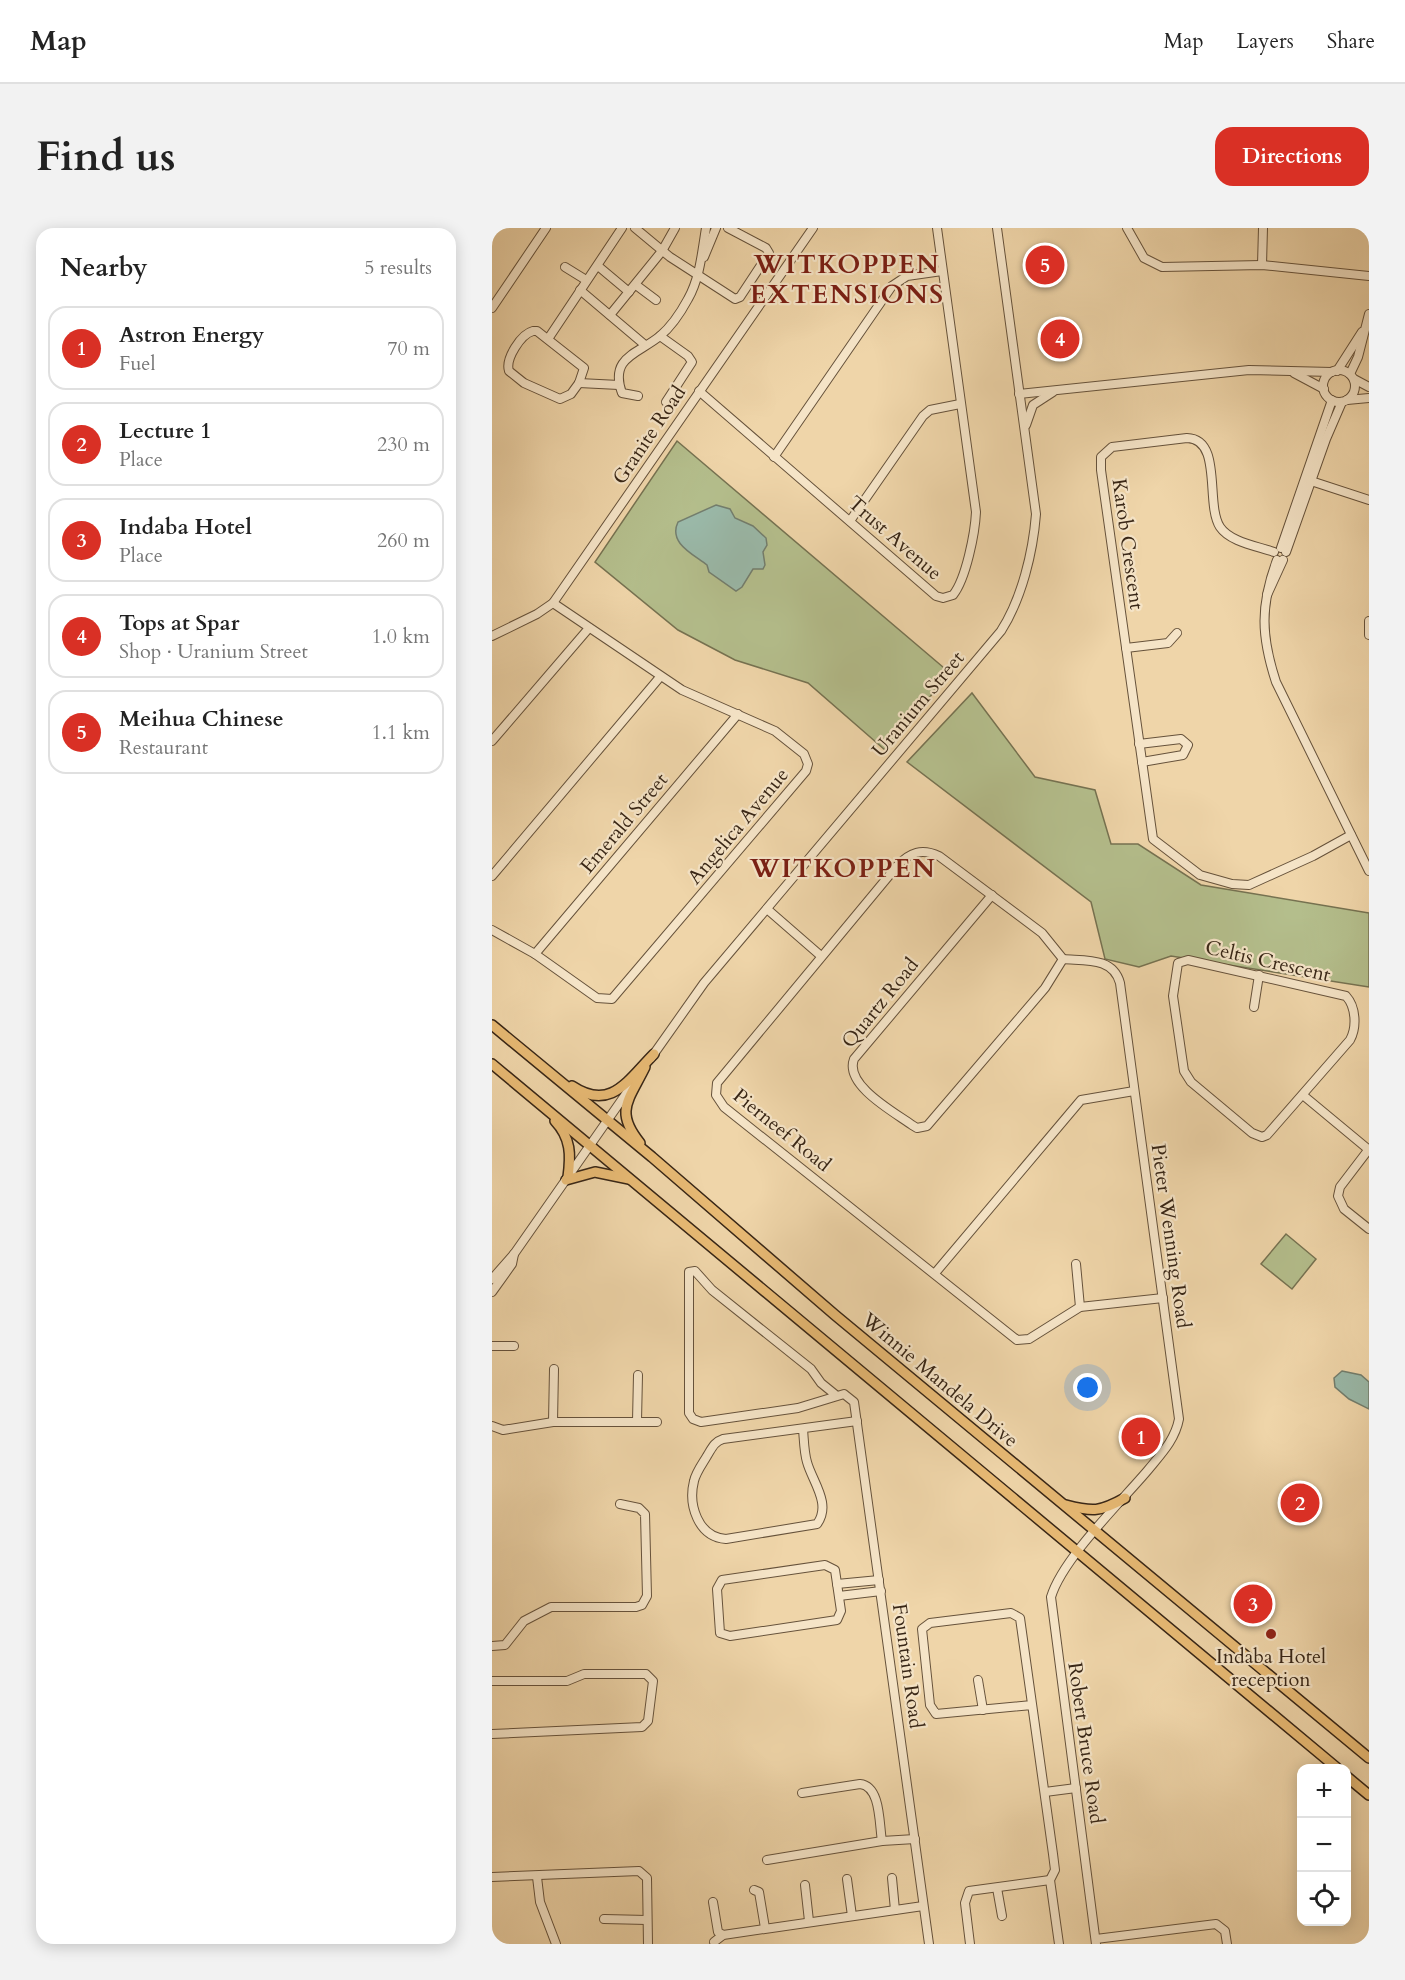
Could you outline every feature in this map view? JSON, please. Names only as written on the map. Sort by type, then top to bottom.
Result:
[{"type":"main road","name":"Winnie Mandela Drive","points":[[492,1025],[652,1157],[835,1315],[1061,1504],[1369,1758]]},
{"type":"main road","points":[[547,1070],[578,1090],[601,1098],[622,1086],[654,1054]]},
{"type":"main road","points":[[492,1064],[1332,1764]]},
{"type":"main road","points":[[646,1065],[628,1102],[625,1115],[628,1128],[652,1157]]},
{"type":"main road","points":[[537,1102],[561,1126],[567,1138],[571,1155],[567,1179],[595,1172],[634,1181]]},
{"type":"main road","points":[[1061,1504],[1090,1511],[1109,1507],[1125,1498]]},
{"type":"main road","points":[[1351,1779],[1369,1795]]},
{"type":"street","points":[[492,308],[546,228]]},
{"type":"street","points":[[548,339],[622,228]]},
{"type":"street","points":[[634,228],[662,251],[699,269],[735,299],[740,297],[765,262],[768,254],[766,248],[728,228]]},
{"type":"street","points":[[610,315],[662,251],[675,228]]},
{"type":"street","points":[[699,269],[706,228]]},
{"type":"street","points":[[638,396],[624,395],[619,385],[619,371],[622,363],[660,336],[681,311],[716,228]]},
{"type":"street","name":"Granite Road","points":[[492,636],[537,614],[553,603],[813,228]]},
{"type":"street","name":"Trust Avenue","points":[[699,391],[936,596],[943,598],[953,594],[959,584],[974,535],[976,512],[937,228]]},
{"type":"street","name":"Uranium Street","points":[[514,1254],[698,991],[1005,625],[1016,602],[1035,528],[1035,504],[997,228]]},
{"type":"street","points":[[1127,228],[1144,258],[1161,267],[1262,265],[1369,276]]},
{"type":"street","points":[[1262,265],[1263,228]]},
{"type":"street","points":[[598,266],[629,292]]},
{"type":"street","points":[[565,267],[586,280]]},
{"type":"street","points":[[774,457],[892,286],[907,276],[942,271]]},
{"type":"street","points":[[636,285],[656,300]]},
{"type":"street","points":[[580,290],[645,345]]},
{"type":"street","points":[[1308,481],[1344,401],[1354,394],[1352,377],[1369,314]]},
{"type":"street","points":[[537,331],[582,366],[584,372],[579,383],[566,397],[555,399],[524,383],[509,371],[509,359],[527,333],[537,331]]},
{"type":"street","points":[[1324,389],[1325,379],[1335,372],[1365,331]]},
{"type":"street","points":[[660,336],[688,356],[692,362],[666,402]]},
{"type":"street","points":[[1019,394],[1249,370],[1292,373],[1335,372],[1352,377],[1369,387]]},
{"type":"street","points":[[1292,373],[1324,389],[1332,400],[1369,398]]},
{"type":"street","points":[[579,383],[619,385]]},
{"type":"street","points":[[1026,431],[1027,419],[1033,405],[1054,392]]},
{"type":"street","points":[[1332,400],[1308,481],[1280,554],[1267,596],[1264,639],[1276,682],[1369,871]]},
{"type":"street","points":[[850,521],[923,416],[930,410],[960,404]]},
{"type":"street","name":"Karob Crescent","points":[[1280,554],[1235,539],[1219,526],[1215,515],[1207,451],[1197,440],[1187,438],[1107,449],[1101,457],[1153,839],[1180,863],[1206,877],[1233,884],[1249,885],[1351,836]]},
{"type":"street","points":[[1308,481],[1369,500]]},
{"type":"street","name":"Angelica Avenue","points":[[492,930],[535,954],[597,998],[608,1000],[619,993],[808,767],[806,757],[788,739],[756,721],[699,698],[660,677],[553,603]]},
{"type":"street","points":[[1369,621],[1369,635]]},
{"type":"street","points":[[492,741],[589,628]]},
{"type":"street","points":[[1126,648],[1168,643],[1177,633]]},
{"type":"street","points":[[492,876],[660,677]]},
{"type":"street","name":"Emerald Street","points":[[535,954],[738,714]]},
{"type":"street","points":[[1139,744],[1181,739],[1188,745],[1183,755],[1142,762]]},
{"type":"street","name":"Pierneef Road","points":[[1063,959],[1048,938],[939,856],[917,852],[904,859],[821,956],[717,1083],[716,1095],[724,1107],[936,1272],[1017,1340],[1029,1339],[1080,1307],[1163,1298]]},
{"type":"street","name":"Quartz Road","points":[[992,895],[852,1064],[857,1083],[912,1125],[924,1127],[934,1120],[1045,988],[1063,959]]},
{"type":"street","points":[[767,909],[821,956]]},
{"type":"street","name":"Pieter Wenning Road","points":[[1063,959],[1106,963],[1118,974],[1178,1424],[1168,1446],[1095,1532]]},
{"type":"street","name":"Celtis Crescent","points":[[1188,960],[1259,975],[1346,996],[1350,1001],[1355,1021],[1353,1035],[1304,1096],[1267,1135],[1262,1137],[1252,1133],[1191,1082],[1184,1071],[1173,996],[1178,963],[1188,960]]},
{"type":"street","points":[[1254,1007],[1259,975]]},
{"type":"street","points":[[936,1272],[1081,1100],[1134,1091]]},
{"type":"street","points":[[1304,1096],[1369,1149],[1340,1187],[1338,1202],[1369,1229]]},
{"type":"street","points":[[492,1279],[514,1254]]},
{"type":"street","points":[[492,1292],[512,1264],[514,1254]]},
{"type":"street","points":[[1076,1264],[1080,1307]]},
{"type":"street","points":[[695,1271],[712,1290],[811,1369],[837,1396],[798,1408],[701,1422],[693,1419],[689,1413],[689,1272],[695,1271]]},
{"type":"street","points":[[492,1346],[514,1346]]},
{"type":"street","points":[[553,1422],[554,1369]]},
{"type":"street","points":[[637,1421],[638,1375]]},
{"type":"street","name":"Fountain Road","points":[[837,1396],[848,1396],[854,1401],[929,1944]]},
{"type":"street","points":[[803,1429],[806,1459],[820,1494],[822,1516],[817,1524],[726,1539],[712,1536],[696,1516],[692,1498],[694,1478],[714,1444],[723,1439],[857,1421]]},
{"type":"street","points":[[492,1425],[503,1430],[512,1430],[553,1422],[657,1422]]},
{"type":"street","points":[[492,1646],[505,1644],[524,1621],[551,1608],[636,1607],[644,1602],[647,1596],[645,1514],[639,1508],[620,1504]]},
{"type":"street","name":"Robert Bruce Road","points":[[1095,1532],[1058,1582],[1052,1597],[1096,1942]]},
{"type":"street","points":[[825,1565],[835,1570],[839,1596],[840,1615],[831,1622],[730,1636],[718,1630],[717,1588],[722,1580],[825,1565]]},
{"type":"street","points":[[837,1584],[879,1580]]},
{"type":"street","points":[[839,1596],[881,1591]]},
{"type":"street","points":[[1032,1705],[939,1716],[933,1712],[930,1705],[921,1632],[924,1626],[930,1623],[1011,1613],[1018,1616],[1032,1705],[1045,1792],[1055,1870],[1050,1880],[1059,1944]]},
{"type":"street","points":[[492,1681],[567,1681],[588,1674],[646,1674],[653,1680],[648,1721],[642,1727],[492,1734]]},
{"type":"street","points":[[978,1680],[984,1710]]},
{"type":"street","points":[[802,1793],[860,1784],[867,1786],[875,1796],[882,1841]]},
{"type":"street","points":[[1045,1792],[1076,1788]]},
{"type":"street","points":[[767,1860],[882,1841],[915,1839]]},
{"type":"street","points":[[492,1877],[537,1877],[639,1871],[647,1878],[648,1944]]},
{"type":"street","points":[[537,1877],[540,1902],[556,1944]]},
{"type":"street","points":[[892,1878],[895,1910]]},
{"type":"street","points":[[847,1879],[852,1916]]},
{"type":"street","points":[[970,1944],[967,1894],[969,1891],[1050,1880]]},
{"type":"street","points":[[804,1885],[809,1921]]},
{"type":"street","points":[[997,1888],[1002,1916]]},
{"type":"street","points":[[754,1890],[759,1892],[765,1928]]},
{"type":"street","points":[[713,1902],[718,1932],[723,1935]]},
{"type":"street","points":[[714,1942],[723,1935],[923,1906]]},
{"type":"street","points":[[604,1919],[647,1920]]},
{"type":"street","points":[[1096,1942],[1216,1924],[1225,1931],[1227,1944]]},
{"type":"green space","points":[[677,441],[950,673],[885,750],[808,683],[735,660],[678,630],[595,562]]},
{"type":"green space","points":[[972,693],[1035,777],[1095,790],[1111,844],[1138,844],[1201,885],[1369,913],[1369,987],[1171,956],[1139,967],[1105,959],[1091,902],[907,762]]},
{"type":"green space","points":[[1286,1234],[1316,1259],[1292,1289],[1261,1264]]},
{"type":"shaded area","points":[[716,505],[730,509],[735,518],[753,526],[766,538],[763,569],[753,569],[742,587],[736,591],[709,572],[707,565],[689,552],[676,536],[678,522]]},
{"type":"shaded area","points":[[1342,1371],[1361,1375],[1369,1382],[1369,1409],[1349,1399],[1335,1387],[1334,1378]]},
{"type":"place","name":"Meihua Chinese","points":[[1045,265]]},
{"type":"place","name":"Tops at Spar","points":[[1060,339]]},
{"type":"place","name":"Astron Energy","points":[[1141,1437]]},
{"type":"place","name":"Lecture 1","points":[[1300,1503]]},
{"type":"place","name":"Indaba Hotel","points":[[1253,1604]]},
{"type":"place","name":"Indaba Hotel reception","points":[[1271,1634]]},
{"type":"district","name":"WITKOPPEN EXTENSIONS","points":[[847,279]]},
{"type":"district","name":"WITKOPPEN","points":[[843,868]]}]
